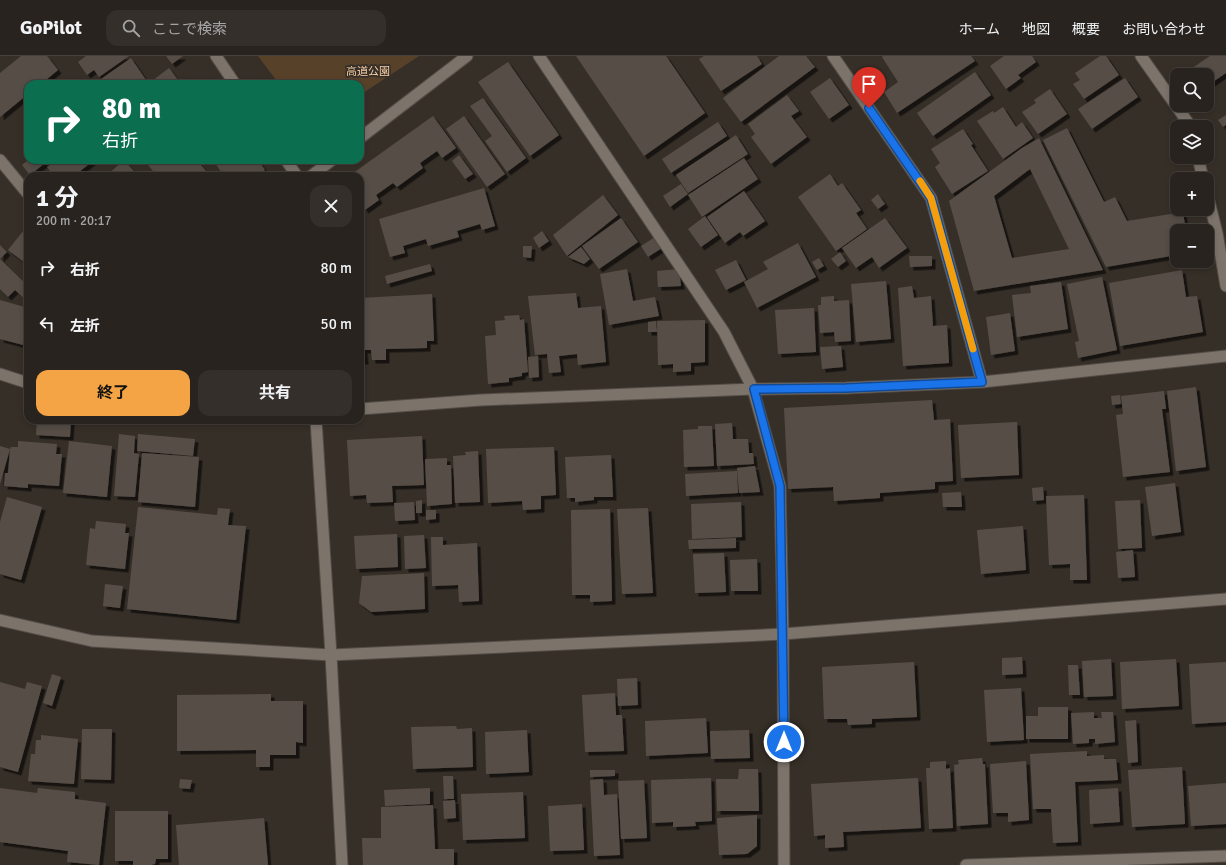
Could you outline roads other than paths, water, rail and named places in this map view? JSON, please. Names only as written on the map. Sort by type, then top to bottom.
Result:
[{"type":"street","points":[[216,56],[232,80]]},
{"type":"street","points":[[364,135],[467,56]]},
{"type":"street","points":[[539,56],[724,332],[754,389],[780,486],[783,634],[784,865]]},
{"type":"street","points":[[833,56],[931,198],[982,382]]},
{"type":"street","points":[[1141,56],[1187,120]]},
{"type":"street","points":[[0,160],[24,189]]},
{"type":"street","points":[[316,172],[327,164]]},
{"type":"street","points":[[1213,216],[1226,286]]},
{"type":"street","points":[[364,409],[481,400],[982,382],[1226,356]]},
{"type":"street","points":[[0,374],[24,382]]},
{"type":"street","points":[[316,424],[331,655],[342,865]]},
{"type":"street","points":[[0,620],[92,641],[331,655],[783,634],[1226,599]]},
{"type":"street","points":[[966,865],[1226,856]]},
{"type":"park label","name":"高道公園","points":[[368,71]]}]
